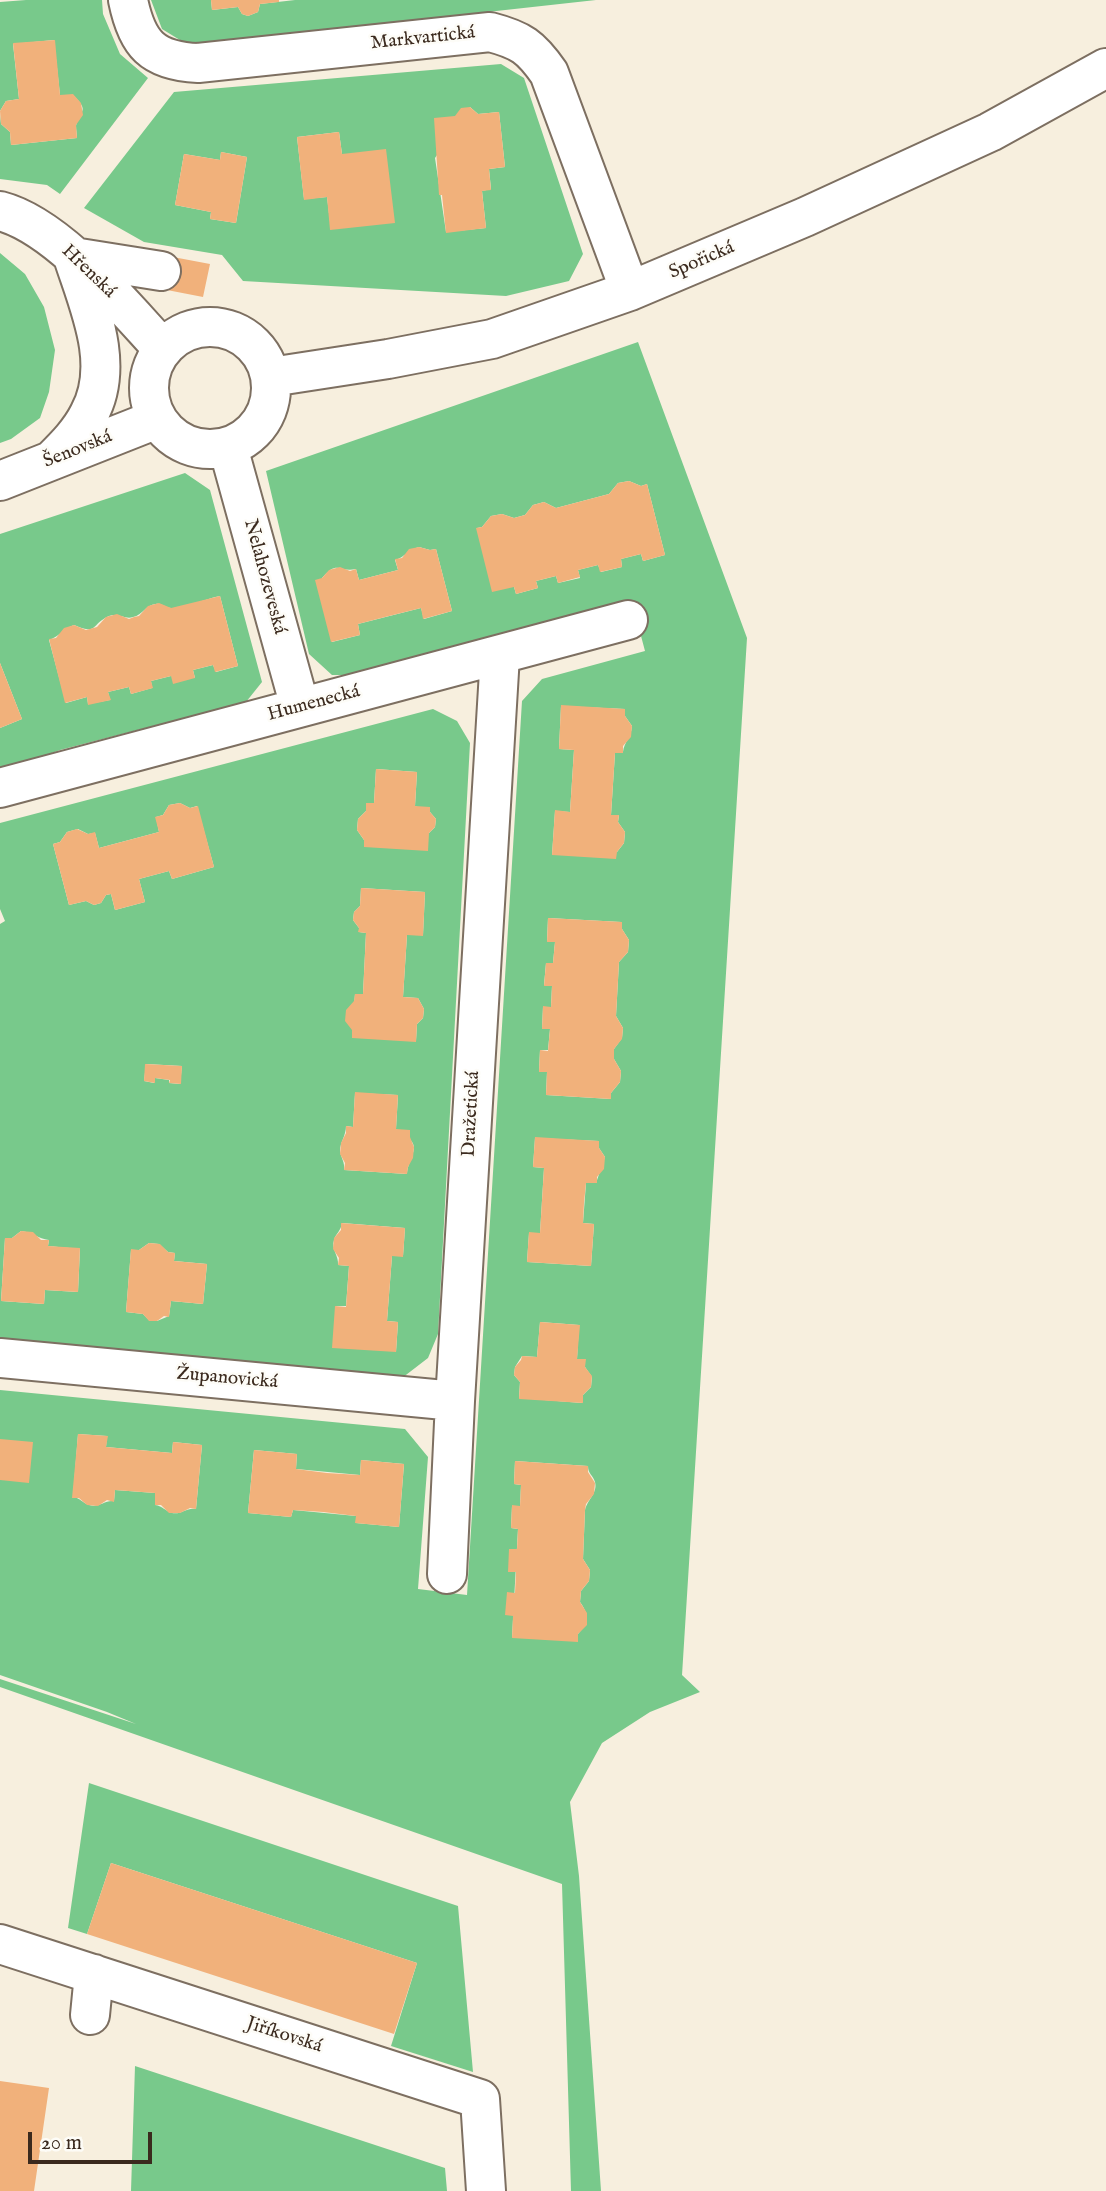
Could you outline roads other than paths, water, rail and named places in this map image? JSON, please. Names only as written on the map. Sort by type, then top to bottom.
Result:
[{"type":"street","name":"Markvartická","points":[[128,0],[133,23],[143,41],[155,53],[173,62],[198,63],[490,32],[512,38],[535,54],[549,73],[630,291]]},
{"type":"street","name":"Spořická","points":[[271,377],[492,339],[630,291],[805,217],[977,138],[1106,68]]},
{"type":"street","name":"Hřenská","points":[[0,211],[46,232],[163,349]]},
{"type":"street","points":[[52,460],[79,431],[91,412],[100,383],[99,344],[73,257],[161,271]]},
{"type":"street","points":[[203,327],[220,328],[248,340],[263,357],[271,377],[271,399],[261,424],[248,438],[228,447],[209,450],[177,440],[157,419],[150,401],[149,383],[154,364],[163,349],[175,338],[203,327]]},
{"type":"street","name":"Šenovská","points":[[0,481],[157,419]]},
{"type":"street","name":"Nelahozeveská","points":[[228,447],[300,707]]},
{"type":"street","name":"Humenecká","points":[[0,788],[628,620]]},
{"type":"street","name":"Dražetická","points":[[447,1574],[454,1401],[500,655]]},
{"type":"street","name":"Županovická","points":[[0,1358],[454,1401]]},
{"type":"street","name":"Jiříkovská","points":[[0,1944],[480,2099],[486,2191]]},
{"type":"street","points":[[90,2015],[94,1974]]}]
